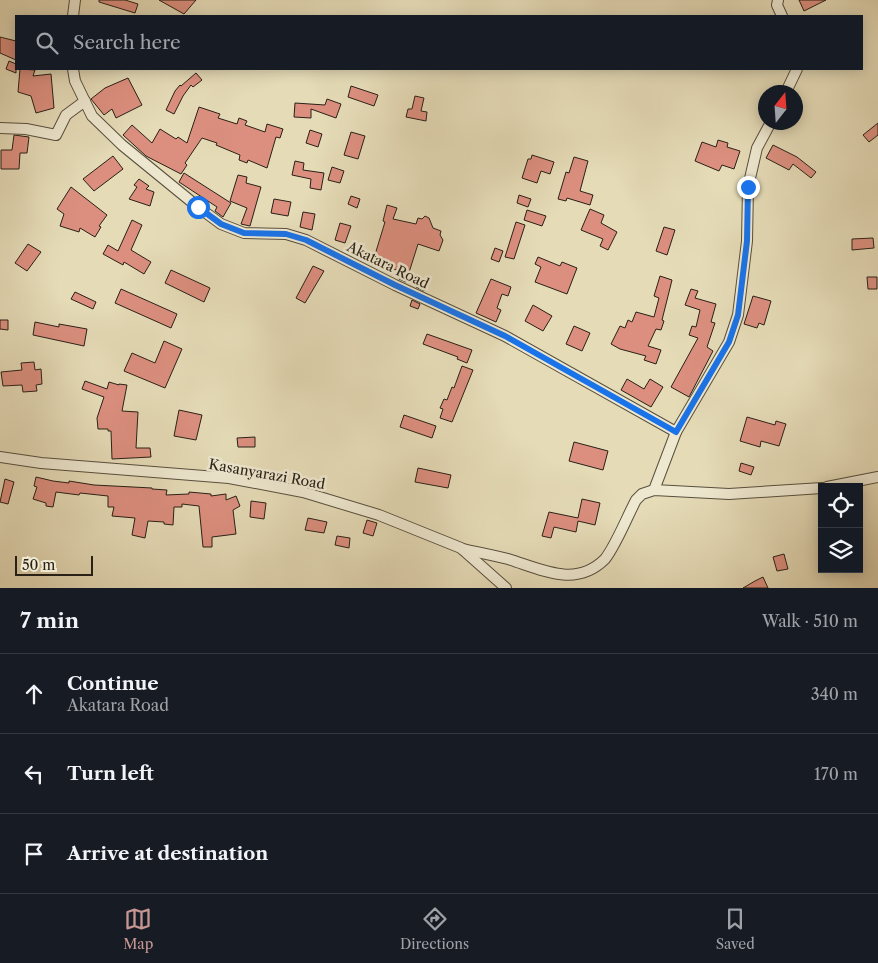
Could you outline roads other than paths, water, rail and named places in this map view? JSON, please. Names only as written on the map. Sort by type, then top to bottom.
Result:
[{"type":"street","points":[[73,15],[75,0]]},
{"type":"street","points":[[778,0],[777,5],[782,15]]},
{"type":"street","name":"Akatara Road","points":[[73,70],[75,81],[92,116],[122,145],[221,224],[244,233],[286,234],[306,240],[395,285],[505,336],[676,432]]},
{"type":"street","points":[[789,85],[797,70]]},
{"type":"street","points":[[0,128],[26,129],[56,135],[66,115],[85,101]]},
{"type":"street","points":[[654,490],[676,432],[729,342],[738,315],[747,241],[748,187],[757,148],[767,130]]},
{"type":"street","name":"Kasanyarazi Road","points":[[0,457],[41,463],[229,478],[303,492],[379,515],[461,548],[506,588]]},
{"type":"street","points":[[847,483],[878,477]]},
{"type":"street","points":[[461,548],[508,559],[551,577],[572,580],[589,575],[606,558],[636,500],[642,494],[654,490],[729,494],[818,488]]}]
